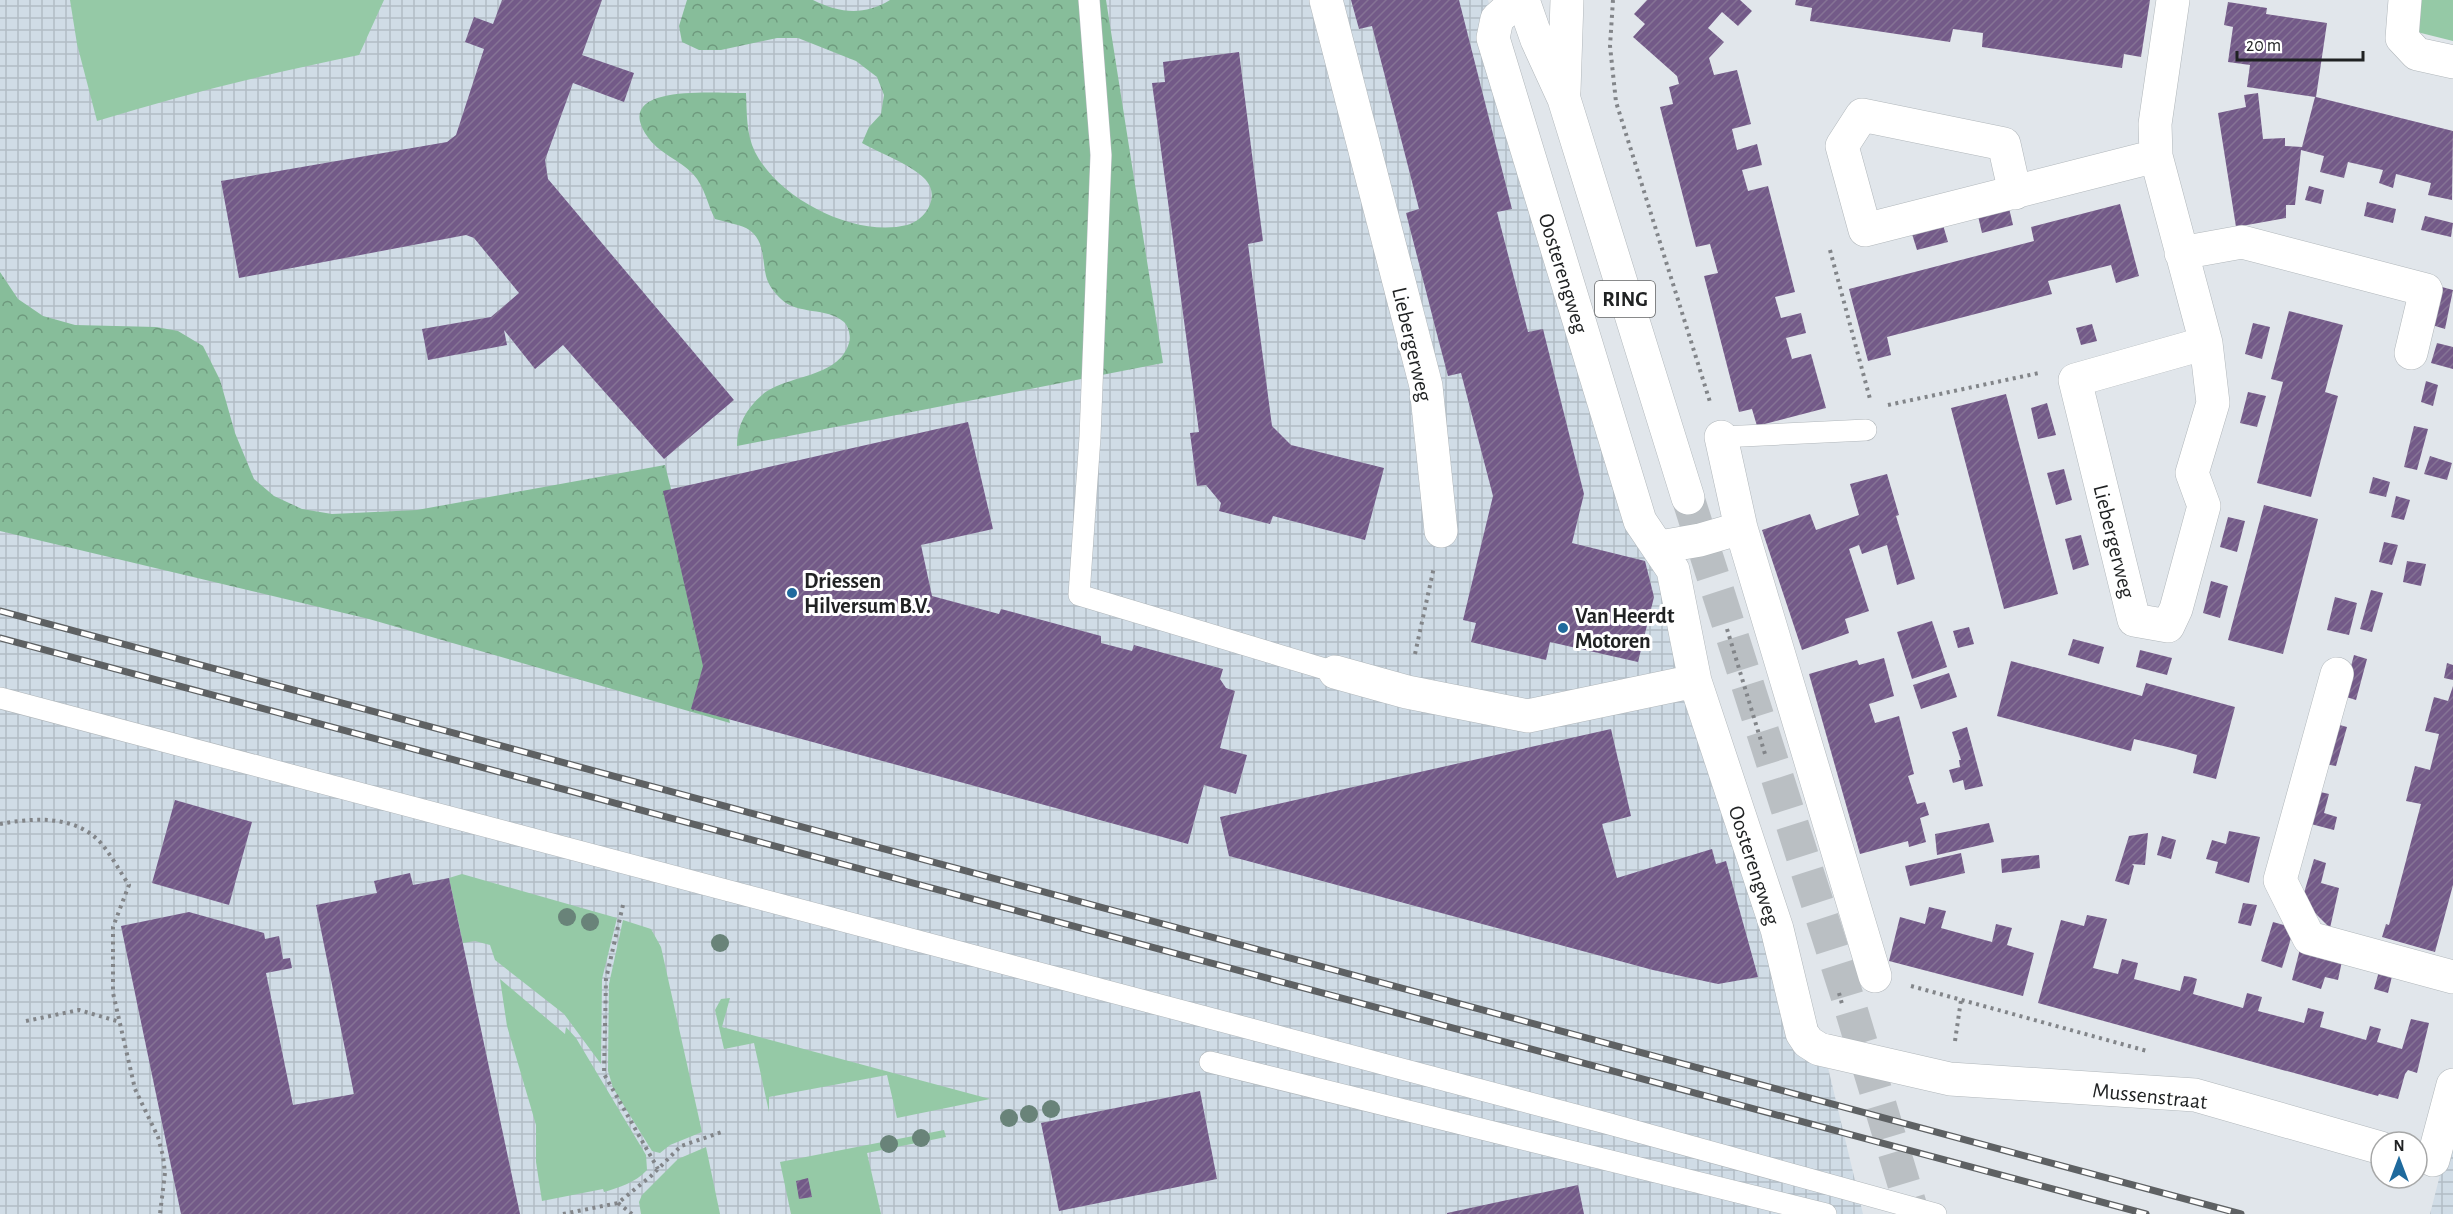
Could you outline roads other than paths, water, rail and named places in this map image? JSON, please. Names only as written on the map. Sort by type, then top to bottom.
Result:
[{"type":"street","name":"Liebergerweg","points":[[1326,0],[1426,386],[1441,531]]},
{"type":"street","name":"Oosterengweg","points":[[1688,498],[1564,99],[1520,0],[1497,19],[1493,38],[1640,521],[1660,547],[1672,570],[1695,681],[1777,929],[1799,1021],[1808,1042],[1819,1049],[1950,1079]]},
{"type":"street","name":"Oosterengweg","points":[[1564,99],[1567,0]]},
{"type":"street","name":"Liebergerweg","points":[[2173,0],[2155,124],[2156,156],[2206,343],[2213,403],[2192,473],[2204,506],[2176,609],[2168,626],[2134,620],[2075,380],[2206,343]]},
{"type":"street","points":[[2405,0],[2402,38],[2417,54],[2453,62]]},
{"type":"street","points":[[2015,193],[2004,144],[1862,115],[1842,146],[1865,230],[2015,193],[2156,156]]},
{"type":"street","points":[[2181,253],[2242,242],[2426,290],[2411,353]]},
{"type":"street","points":[[1721,437],[1741,528],[1875,976]]},
{"type":"street","points":[[1660,547],[1700,540],[1741,528]]},
{"type":"street","points":[[1335,672],[1407,693],[1528,716],[1695,681]]},
{"type":"street","points":[[2337,674],[2280,880],[2309,938],[2453,977]]},
{"type":"street","name":"Mussenstraat","points":[[1950,1079],[2195,1095],[2369,1145]]},
{"type":"street","points":[[2434,1160],[2453,1085]]},
{"type":"lane","points":[[1089,0],[1101,155],[1090,437],[1079,596],[1335,672]]},
{"type":"lane","points":[[1721,437],[1866,430]]},
{"type":"lane","points":[[0,698],[1583,1117],[1936,1214]]},
{"type":"lane","points":[[1210,1062],[1826,1214]]},
{"type":"tunnel","points":[[1688,498],[1847,996],[1913,1214]]},
{"type":"railway","points":[[0,611],[2241,1214]]},
{"type":"railway","points":[[0,638],[2146,1214]]},
{"type":"place","name":"Driessen Hilversum B.V.","points":[[792,593]]},
{"type":"place","name":"Van Heerdt Motoren","points":[[1563,628]]}]
